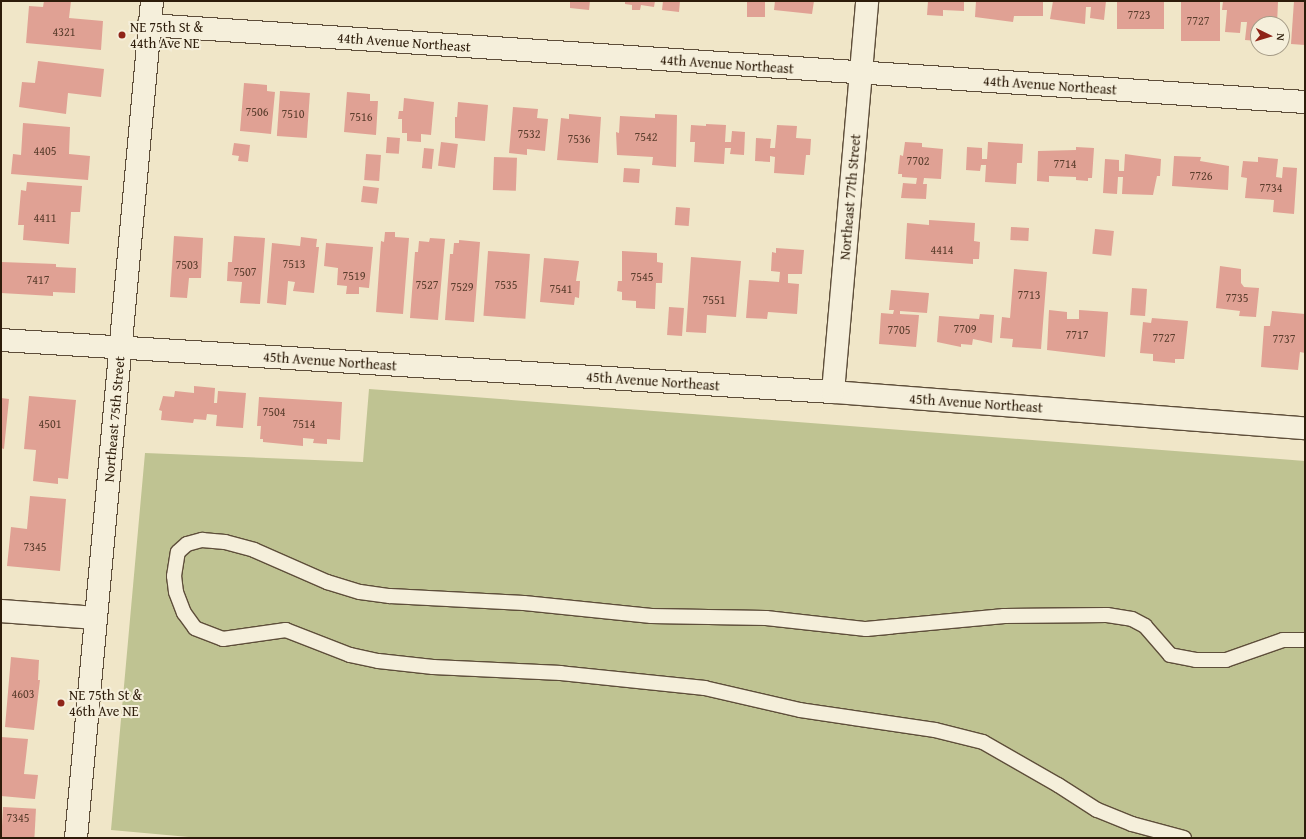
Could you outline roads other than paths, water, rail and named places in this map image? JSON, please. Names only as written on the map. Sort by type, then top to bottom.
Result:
[{"type":"street","name":"Northeast 75th Street","points":[[76,838],[152,1]]},
{"type":"street","name":"Northeast 77th Street","points":[[833,392],[867,1]]},
{"type":"street","name":"44th Avenue Northeast","points":[[149,26],[1305,102]]},
{"type":"street","name":"45th Avenue Northeast","points":[[1,340],[833,392],[1305,428]]},
{"type":"street","points":[[1,611],[96,618]]},
{"type":"lane","points":[[1184,838],[1132,824],[1097,810],[1058,785],[983,742],[935,730],[800,710],[705,688],[561,673],[434,667],[378,661],[350,655],[286,630],[241,637],[215,637],[195,628],[184,613],[176,592],[174,576],[178,552],[187,544],[202,540],[225,542],[254,550],[328,582],[360,592],[390,596],[524,603],[651,616],[766,618],[866,629],[1004,616],[1107,615],[1132,619],[1145,626],[1170,655],[1196,660],[1226,660],[1283,640],[1305,640]]},
{"type":"place","name":"NE 75th St & 44th Ave NE","points":[[122,35]]},
{"type":"place","name":"NE 75th St & 46th Ave NE","points":[[61,703]]}]
